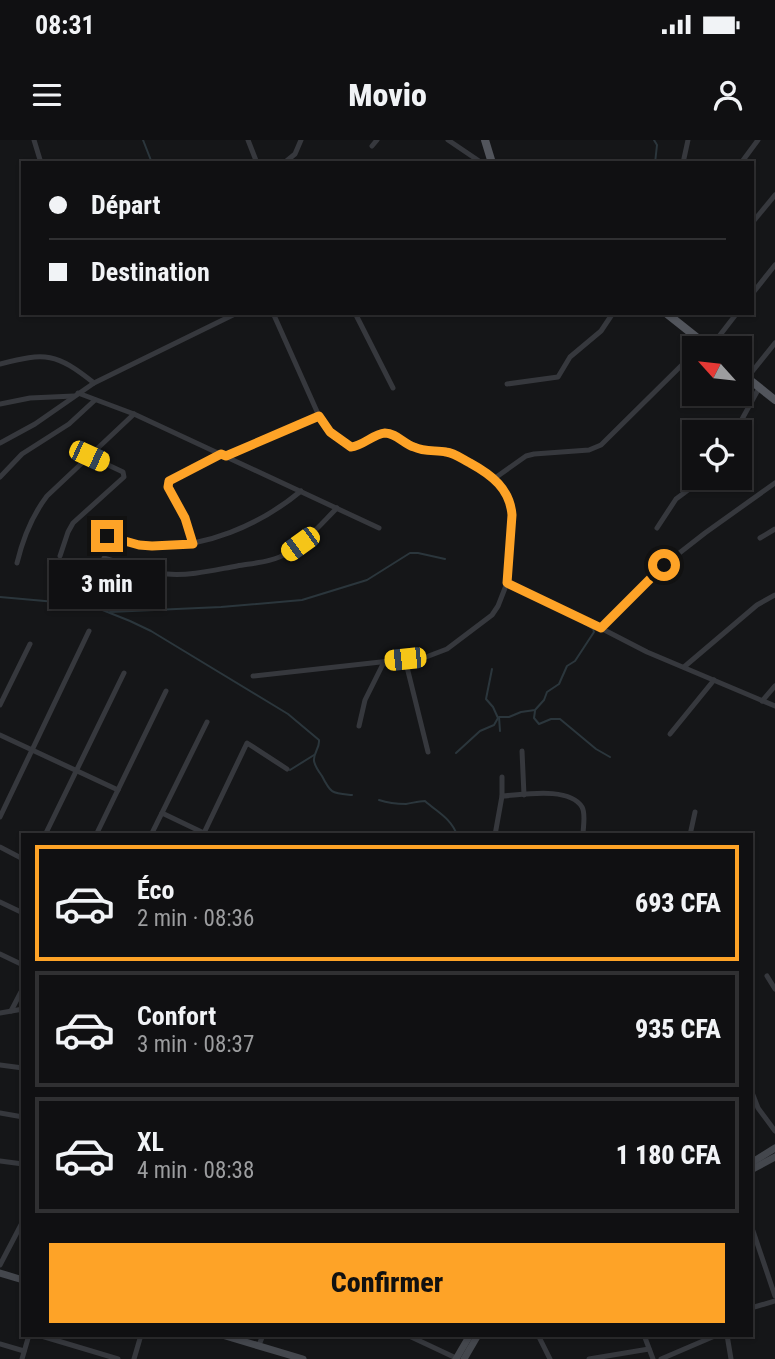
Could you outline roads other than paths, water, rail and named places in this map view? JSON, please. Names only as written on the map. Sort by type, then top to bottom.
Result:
[{"type":"main road","points":[[485,140],[491,161]]},
{"type":"main road","points":[[677,317],[692,336]]},
{"type":"main road","points":[[752,382],[775,400]]},
{"type":"main road","points":[[753,1162],[775,1148]]},
{"type":"main road","points":[[753,1169],[774,1159]]},
{"type":"main road","points":[[0,1273],[21,1279]]},
{"type":"main road","points":[[229,1337],[303,1359]]},
{"type":"main road","points":[[456,1359],[469,1337]]},
{"type":"main road","points":[[464,1359],[477,1337]]},
{"type":"street","points":[[34,140],[40,161]]},
{"type":"street","points":[[248,140],[256,161]]},
{"type":"street","points":[[286,161],[295,154],[301,140]]},
{"type":"street","points":[[372,146],[377,140]]},
{"type":"street","points":[[448,140],[479,161]]},
{"type":"street","points":[[683,161],[688,140]]},
{"type":"street","points":[[742,161],[758,140]]},
{"type":"street","points":[[754,221],[775,195]]},
{"type":"street","points":[[754,291],[775,265]]},
{"type":"street","points":[[0,443],[35,424],[94,383],[233,315]]},
{"type":"street","points":[[253,676],[426,657],[447,649],[481,625],[498,607],[507,583],[512,515],[508,498],[495,478],[454,454],[419,449],[392,435],[379,434],[356,447],[351,447],[330,432],[319,416],[274,315]]},
{"type":"street","points":[[356,315],[393,388]]},
{"type":"street","points":[[508,384],[558,377],[570,357],[601,331],[612,315]]},
{"type":"street","points":[[714,336],[735,315]]},
{"type":"street","points":[[752,367],[775,343]]},
{"type":"street","points":[[0,364],[46,356],[67,363],[94,383]]},
{"type":"street","points":[[495,478],[526,456],[589,450],[601,445],[682,367]]},
{"type":"street","points":[[742,420],[759,388]]},
{"type":"street","points":[[0,404],[30,398],[76,395],[95,400],[134,414],[379,528]]},
{"type":"street","points":[[0,477],[22,454],[69,424],[95,400]]},
{"type":"street","points":[[17,563],[23,537],[47,496],[134,414]]},
{"type":"street","points":[[193,544],[185,518],[168,487],[172,478],[319,416]]},
{"type":"street","points":[[60,556],[73,523],[124,477],[123,472],[89,456]]},
{"type":"street","points":[[601,628],[664,565],[775,483]]},
{"type":"street","points":[[657,528],[676,499],[688,490]]},
{"type":"street","points":[[107,536],[139,545],[193,544],[231,532],[268,515],[301,491]]},
{"type":"street","points":[[104,558],[168,574],[254,564],[287,554],[337,508]]},
{"type":"street","points":[[760,538],[775,529]]},
{"type":"street","points":[[507,583],[647,652],[775,706]]},
{"type":"street","points":[[684,667],[757,605],[775,594]]},
{"type":"street","points":[[0,817],[89,631]]},
{"type":"street","points":[[0,705],[30,644]]},
{"type":"street","points":[[405,659],[428,752]]},
{"type":"street","points":[[359,726],[365,700],[384,662]]},
{"type":"street","points":[[46,833],[124,673]]},
{"type":"street","points":[[670,734],[714,680]]},
{"type":"street","points":[[762,701],[775,686]]},
{"type":"street","points":[[97,833],[166,691]]},
{"type":"street","points":[[152,833],[207,722]]},
{"type":"street","points":[[0,735],[118,790]]},
{"type":"street","points":[[205,833],[247,743],[287,769]]},
{"type":"street","points":[[522,751],[524,795]]},
{"type":"street","points":[[495,833],[502,796],[502,777]]},
{"type":"street","points":[[502,796],[567,796],[582,806],[583,833]]},
{"type":"street","points":[[690,833],[695,812]]},
{"type":"street","points":[[162,813],[203,833]]},
{"type":"street","points":[[0,848],[21,858]]},
{"type":"street","points":[[0,902],[21,912]]},
{"type":"street","points":[[0,954],[21,964]]},
{"type":"street","points":[[767,975],[775,989]]},
{"type":"street","points":[[11,1011],[21,992]]},
{"type":"street","points":[[0,1013],[21,1009]]},
{"type":"street","points":[[0,1065],[21,1068]]},
{"type":"street","points":[[753,1095],[758,1108],[775,1131]]},
{"type":"street","points":[[0,1113],[21,1117]]},
{"type":"street","points":[[0,1161],[21,1164]]},
{"type":"street","points":[[0,1265],[21,1225]]},
{"type":"street","points":[[753,1231],[775,1298],[753,1307]]},
{"type":"street","points":[[22,1359],[28,1337]]},
{"type":"street","points":[[45,1337],[118,1359]]},
{"type":"street","points":[[134,1359],[140,1337]]},
{"type":"street","points":[[259,1345],[262,1337]]},
{"type":"street","points":[[411,1337],[456,1359]]},
{"type":"street","points":[[539,1337],[550,1359]]},
{"type":"street","points":[[645,1337],[653,1359]]},
{"type":"street","points":[[661,1359],[712,1337]]},
{"type":"street","points":[[727,1337],[731,1359]]},
{"type":"street","points":[[0,1344],[24,1351]]},
{"type":"street","points":[[589,1359],[649,1349]]},
{"type":"waterway","points":[[143,140],[151,161]]},
{"type":"waterway","points":[[654,140],[657,145],[655,161]]},
{"type":"waterway","points":[[110,612],[302,600],[367,580],[410,553],[445,559]]},
{"type":"waterway","points":[[0,597],[56,602],[80,601],[151,631],[288,714],[319,740],[314,761],[330,789],[336,793],[352,795]]},
{"type":"waterway","points":[[500,731],[499,717],[535,710],[547,692],[559,684],[567,666],[575,661],[594,632],[582,622]]},
{"type":"waterway","points":[[456,753],[480,731],[494,725],[498,718],[486,699],[492,669]]},
{"type":"waterway","points":[[535,711],[534,718],[539,724],[560,719],[596,749],[610,757]]},
{"type":"waterway","points":[[290,770],[314,755]]},
{"type":"waterway","points":[[379,800],[403,804],[425,801],[447,820],[456,833]]}]
